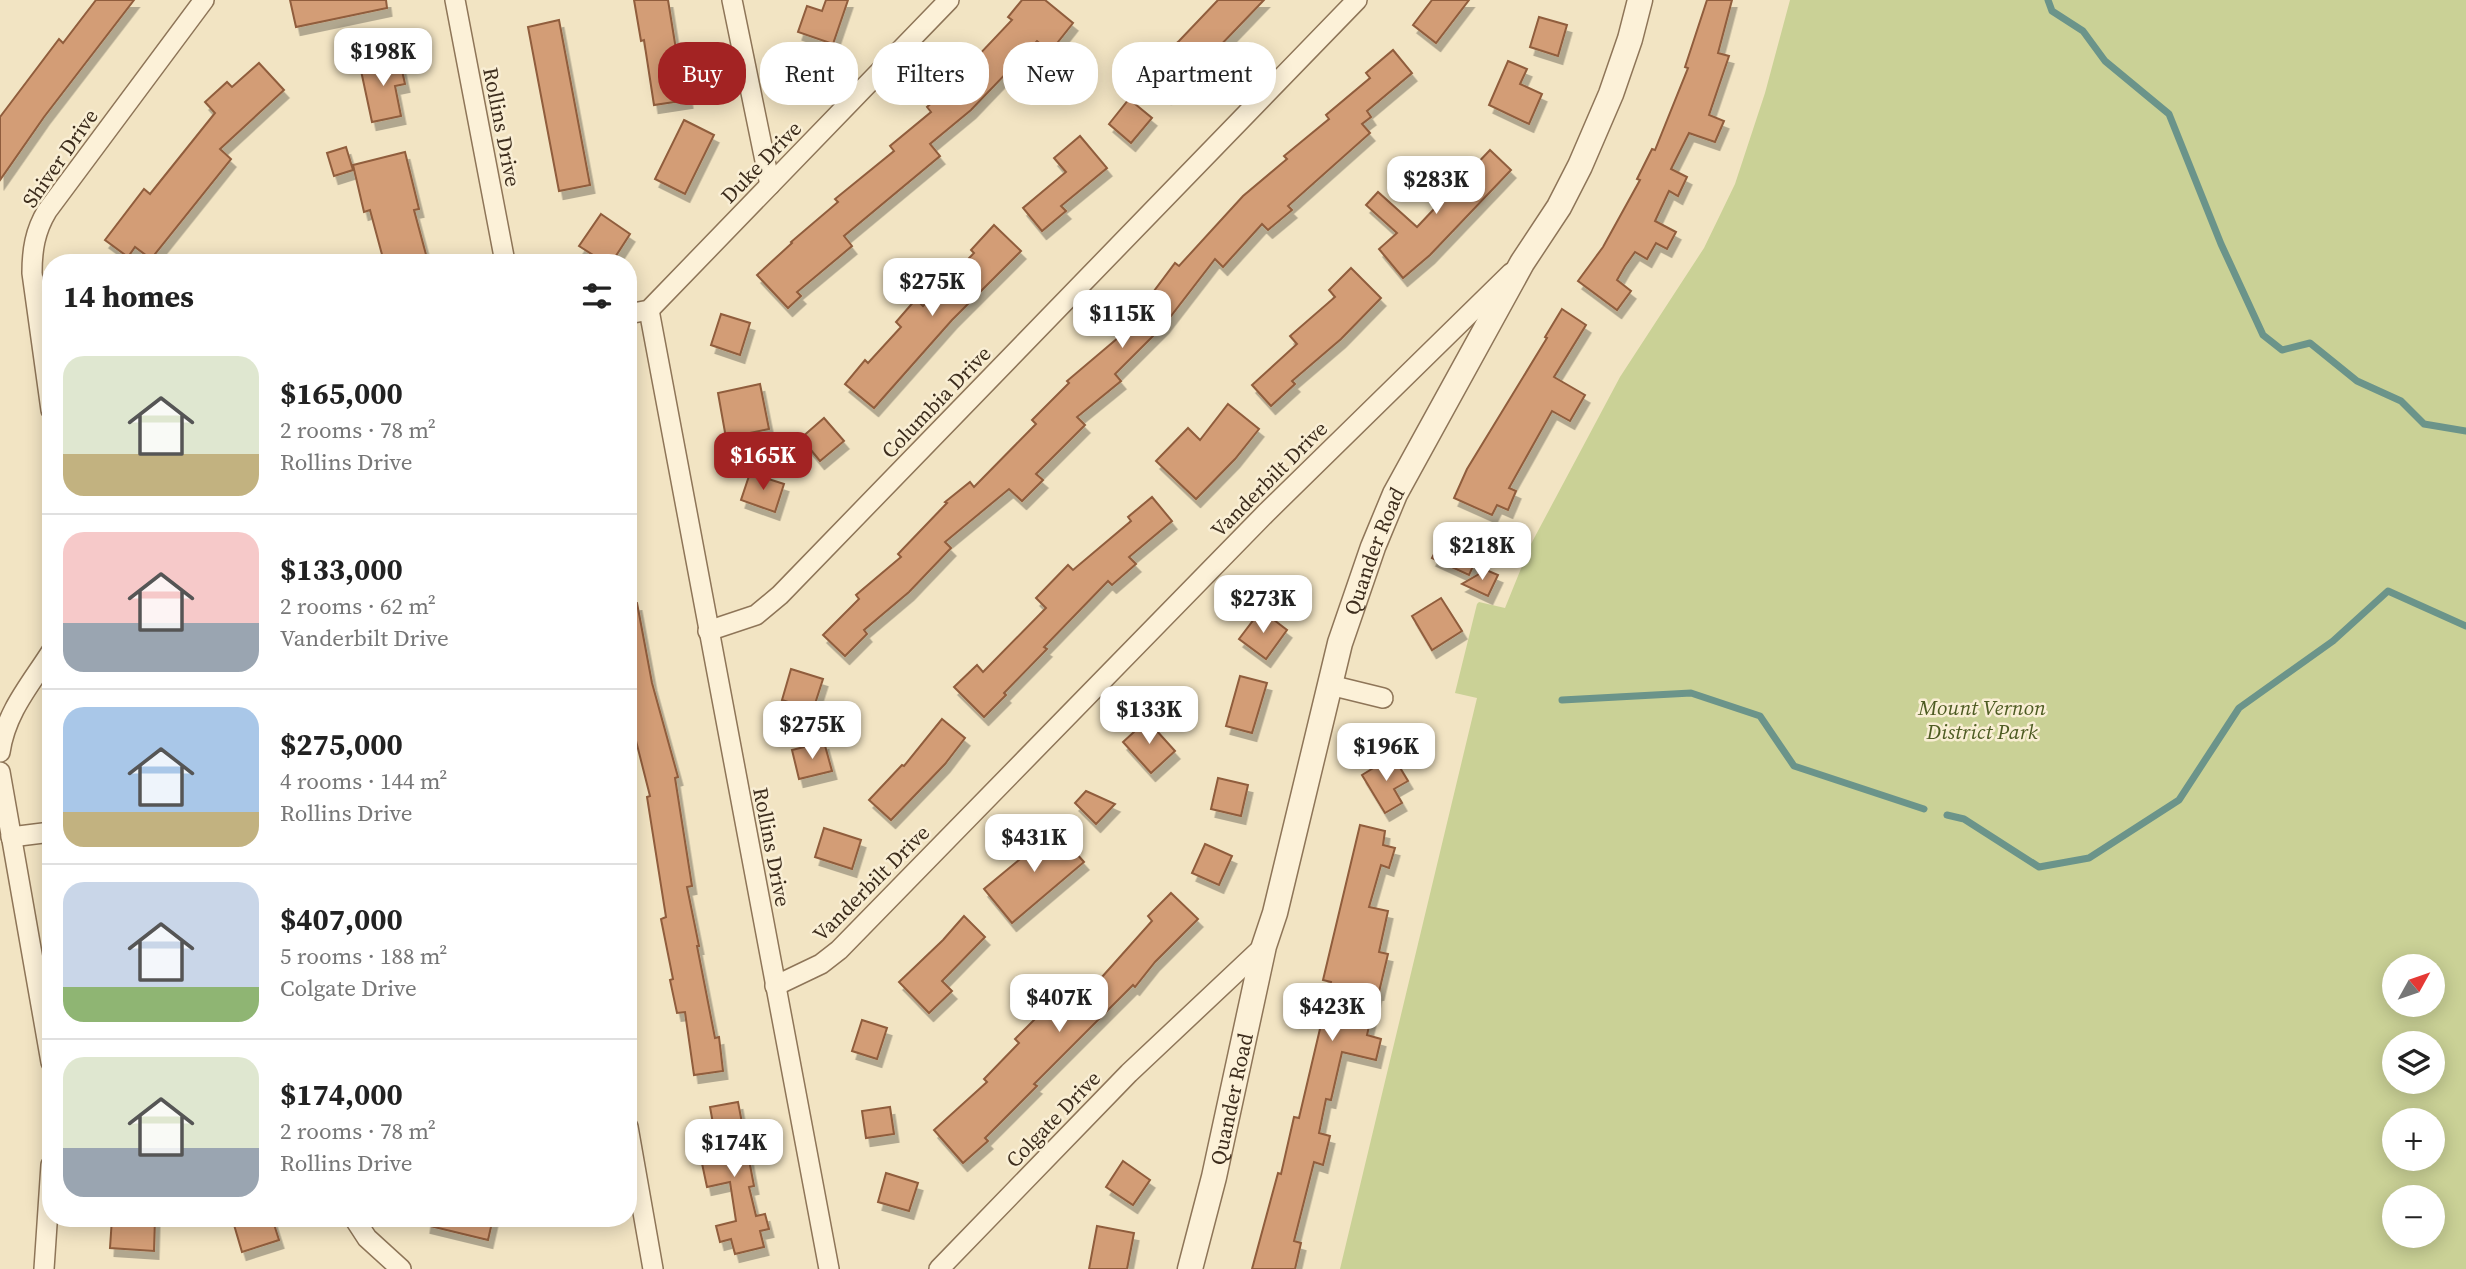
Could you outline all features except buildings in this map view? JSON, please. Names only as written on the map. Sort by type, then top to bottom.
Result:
[{"type":"street","name":"Shiver Drive","points":[[42,345],[32,254],[36,235],[47,211],[204,0]]},
{"type":"street","name":"Rollins Drive","points":[[455,0],[503,254]]},
{"type":"street","points":[[732,0],[770,185]]},
{"type":"street","name":"Duke Drive","points":[[649,310],[949,0]]},
{"type":"street","name":"Columbia Drive","points":[[708,631],[756,615],[780,595],[1357,0]]},
{"type":"street","name":"Quander Road","points":[[1190,1269],[1214,1177],[1264,946],[1275,913],[1340,643],[1369,559],[1395,494],[1522,263],[1559,207],[1580,166],[1611,94],[1640,0]]},
{"type":"street","name":"Vanderbilt Drive","points":[[775,986],[821,964],[839,950],[1266,513],[1522,263]]},
{"type":"street","name":"Rollins Drive","points":[[649,310],[829,1269]]},
{"type":"street","points":[[637,312],[649,310]]},
{"type":"street","points":[[0,752],[7,723],[15,705],[42,665]]},
{"type":"street","points":[[1330,685],[1383,698]]},
{"type":"street","points":[[0,772],[42,1011]]},
{"type":"street","points":[[11,836],[42,833]]},
{"type":"street","name":"Colgate Drive","points":[[939,1269],[1129,1073],[1264,946]]},
{"type":"street","points":[[637,1187],[649,1268]]},
{"type":"street","points":[[44,1269],[47,1227]]},
{"type":"street","points":[[360,1227],[367,1238],[401,1269]]},
{"type":"green space","name":"Mount Vernon District Park","points":[[1790,0],[2466,0],[2466,1269],[1340,1269],[1477,698],[1455,693],[1477,604],[1479,602],[1505,608],[1531,544],[1620,377],[1704,248],[1735,184],[1765,93]]},
{"type":"waterway","points":[[2048,0],[2052,11],[2083,31],[2105,61],[2169,114],[2221,244],[2263,335],[2282,350],[2310,343],[2357,381],[2401,401],[2424,424],[2466,431]]},
{"type":"waterway","points":[[1947,815],[1964,819],[2039,867],[2089,858],[2179,800],[2239,708],[2333,641],[2388,591],[2466,626]]},
{"type":"waterway","points":[[1562,700],[1691,693],[1760,716],[1794,766],[1924,809]]}]
